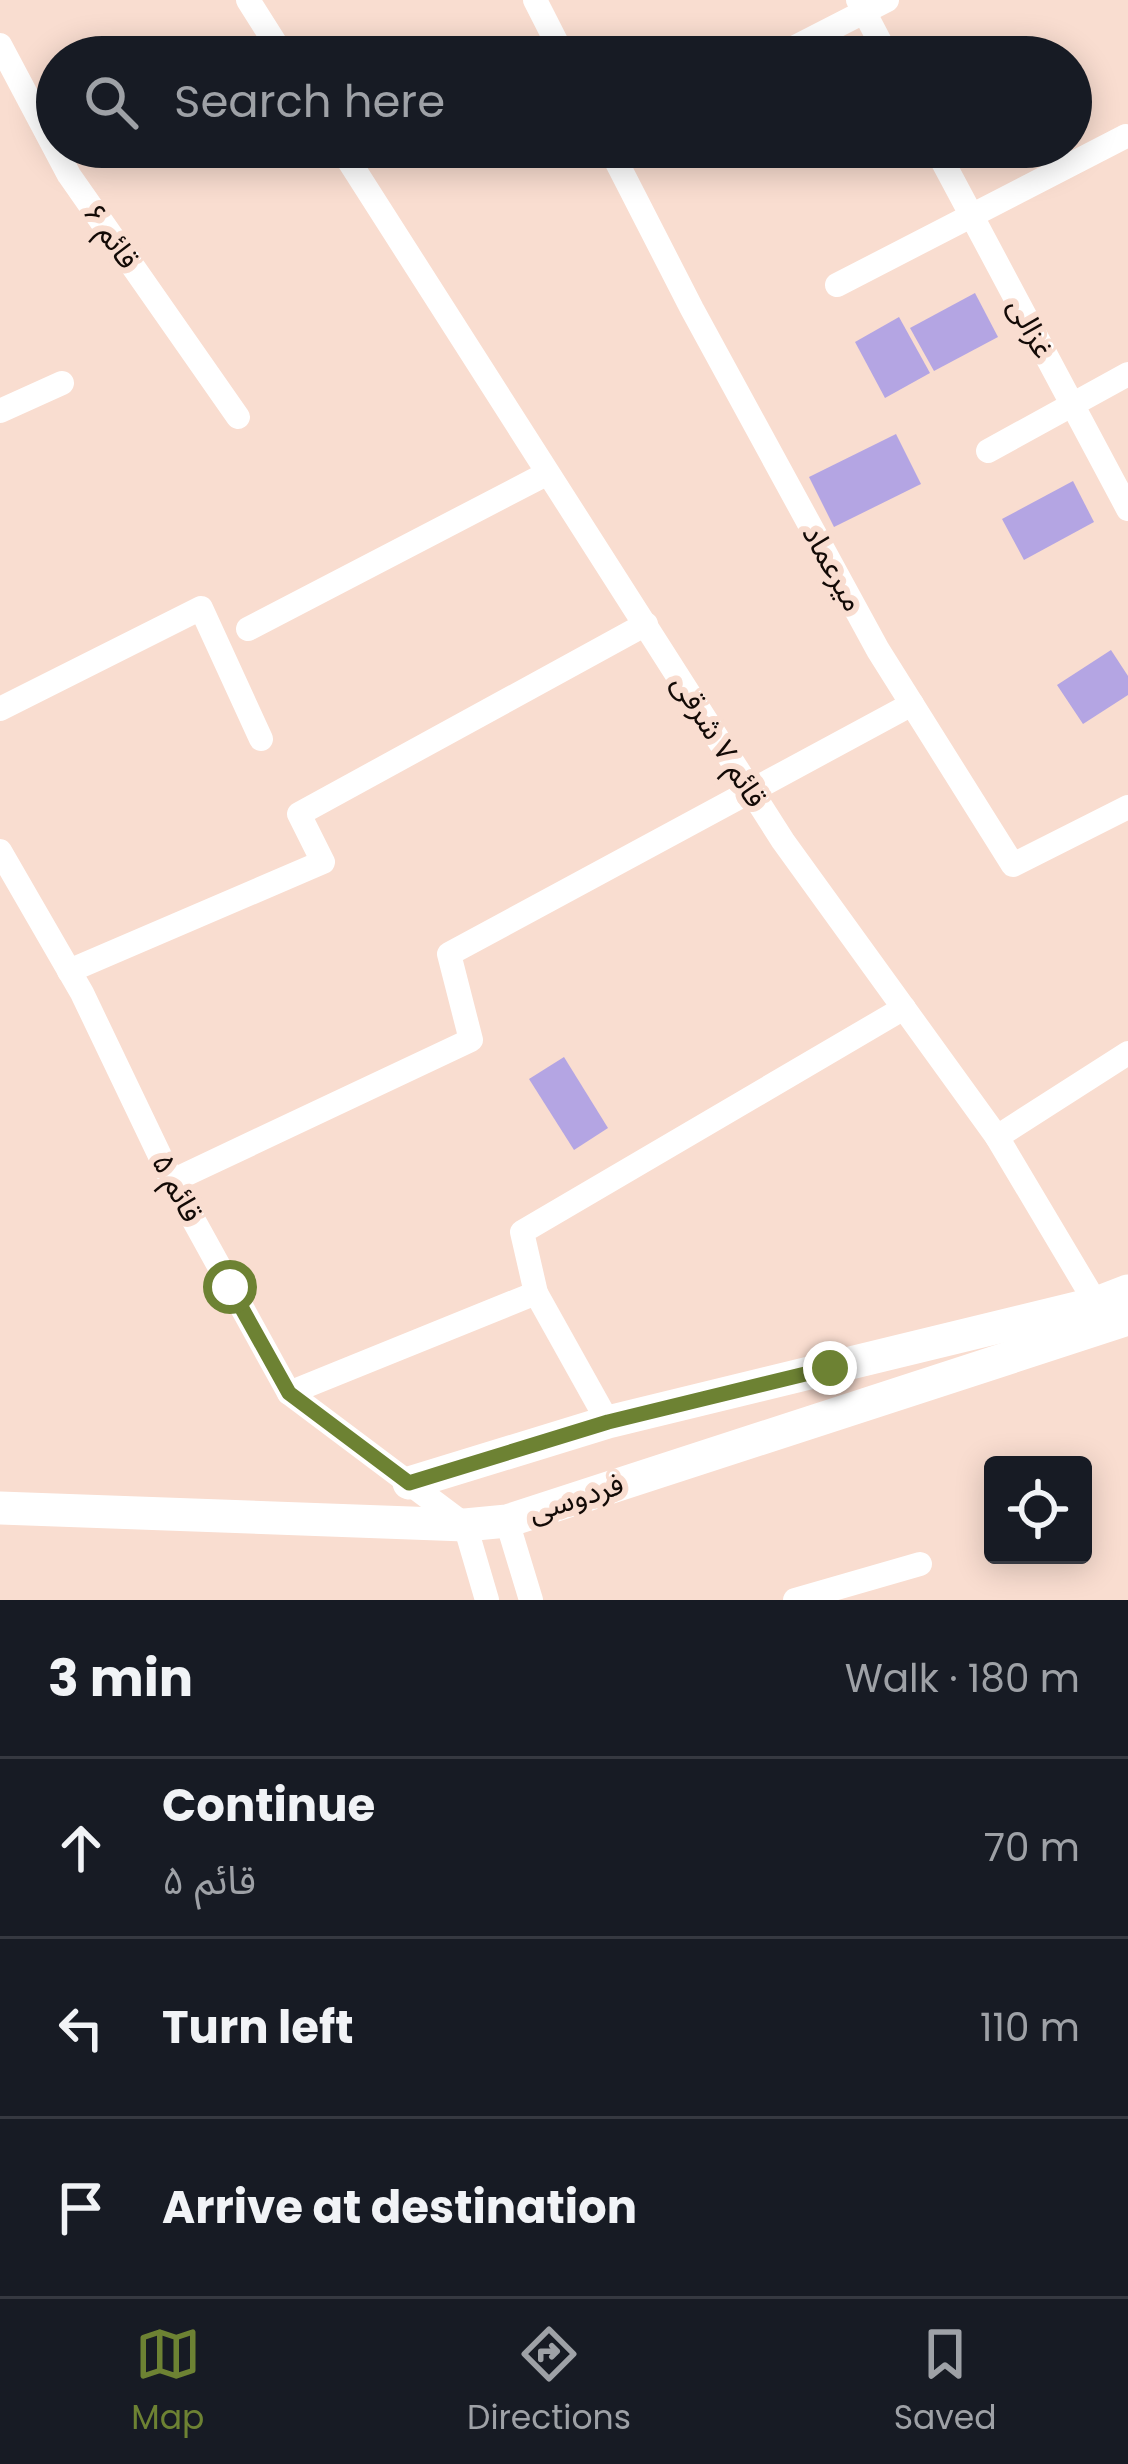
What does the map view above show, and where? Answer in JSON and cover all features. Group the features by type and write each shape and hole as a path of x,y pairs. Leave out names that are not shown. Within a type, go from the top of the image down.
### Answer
{"main road":[{"path":"409,1483 608,1422 1115,1310"},
{"name":"فردوسی","path":"0,1508 465,1525 507,1521 1115,1310"}],"street":[{"path":"248,0 271,36"},
{"path":"535,0 553,36"},
{"path":"813,36 870,4 881,36"},
{"name":"قائم ۶","path":"0,45 36,113"},
{"path":"1092,154 1126,136"},
{"name":"قائم ۶","path":"65,168 238,417"},
{"name":"قائم ۷ شرقی","path":"353,168 749,790 1115,1310"},
{"name":"میرعماد","path":"620,168 878,650 1013,865 1128,807"},
{"name":"غزالی","path":"946,168 1128,509"},
{"path":"837,285 1066,168"},
{"path":"988,451 1128,374"},
{"path":"0,411 62,383"},
{"path":"248,629 546,474"},
{"path":"0,709 201,608 261,740"},
{"path":"69,971 322,862 299,814 646,624"},
{"path":"172,1180 471,1040 449,954 912,704"},
{"name":"قائم ۵","path":"0,851 69,971 172,1180 289,1393 465,1525"},
{"path":"608,1422 536,1293 522,1232 904,1008"},
{"path":"997,1137 1128,1053"},
{"path":"289,1393 536,1293"},
{"path":"507,1521 531,1600"},
{"path":"465,1525 487,1600"},
{"path":"795,1600 920,1564"}],"building":[{"path":"975,293 998,337 934,371 910,328"},
{"path":"899,317 930,373 885,398 855,342"},
{"path":"896,434 921,484 834,527 809,477"},
{"path":"1073,481 1094,522 1024,560 1002,519"},
{"path":"1111,650 1128,676 1128,695 1083,724 1057,685"},
{"path":"564,1057 608,1128 574,1150 529,1079"}],"route":[{"path":"230,1287 289,1393 409,1483 608,1422 830,1368"}]}
